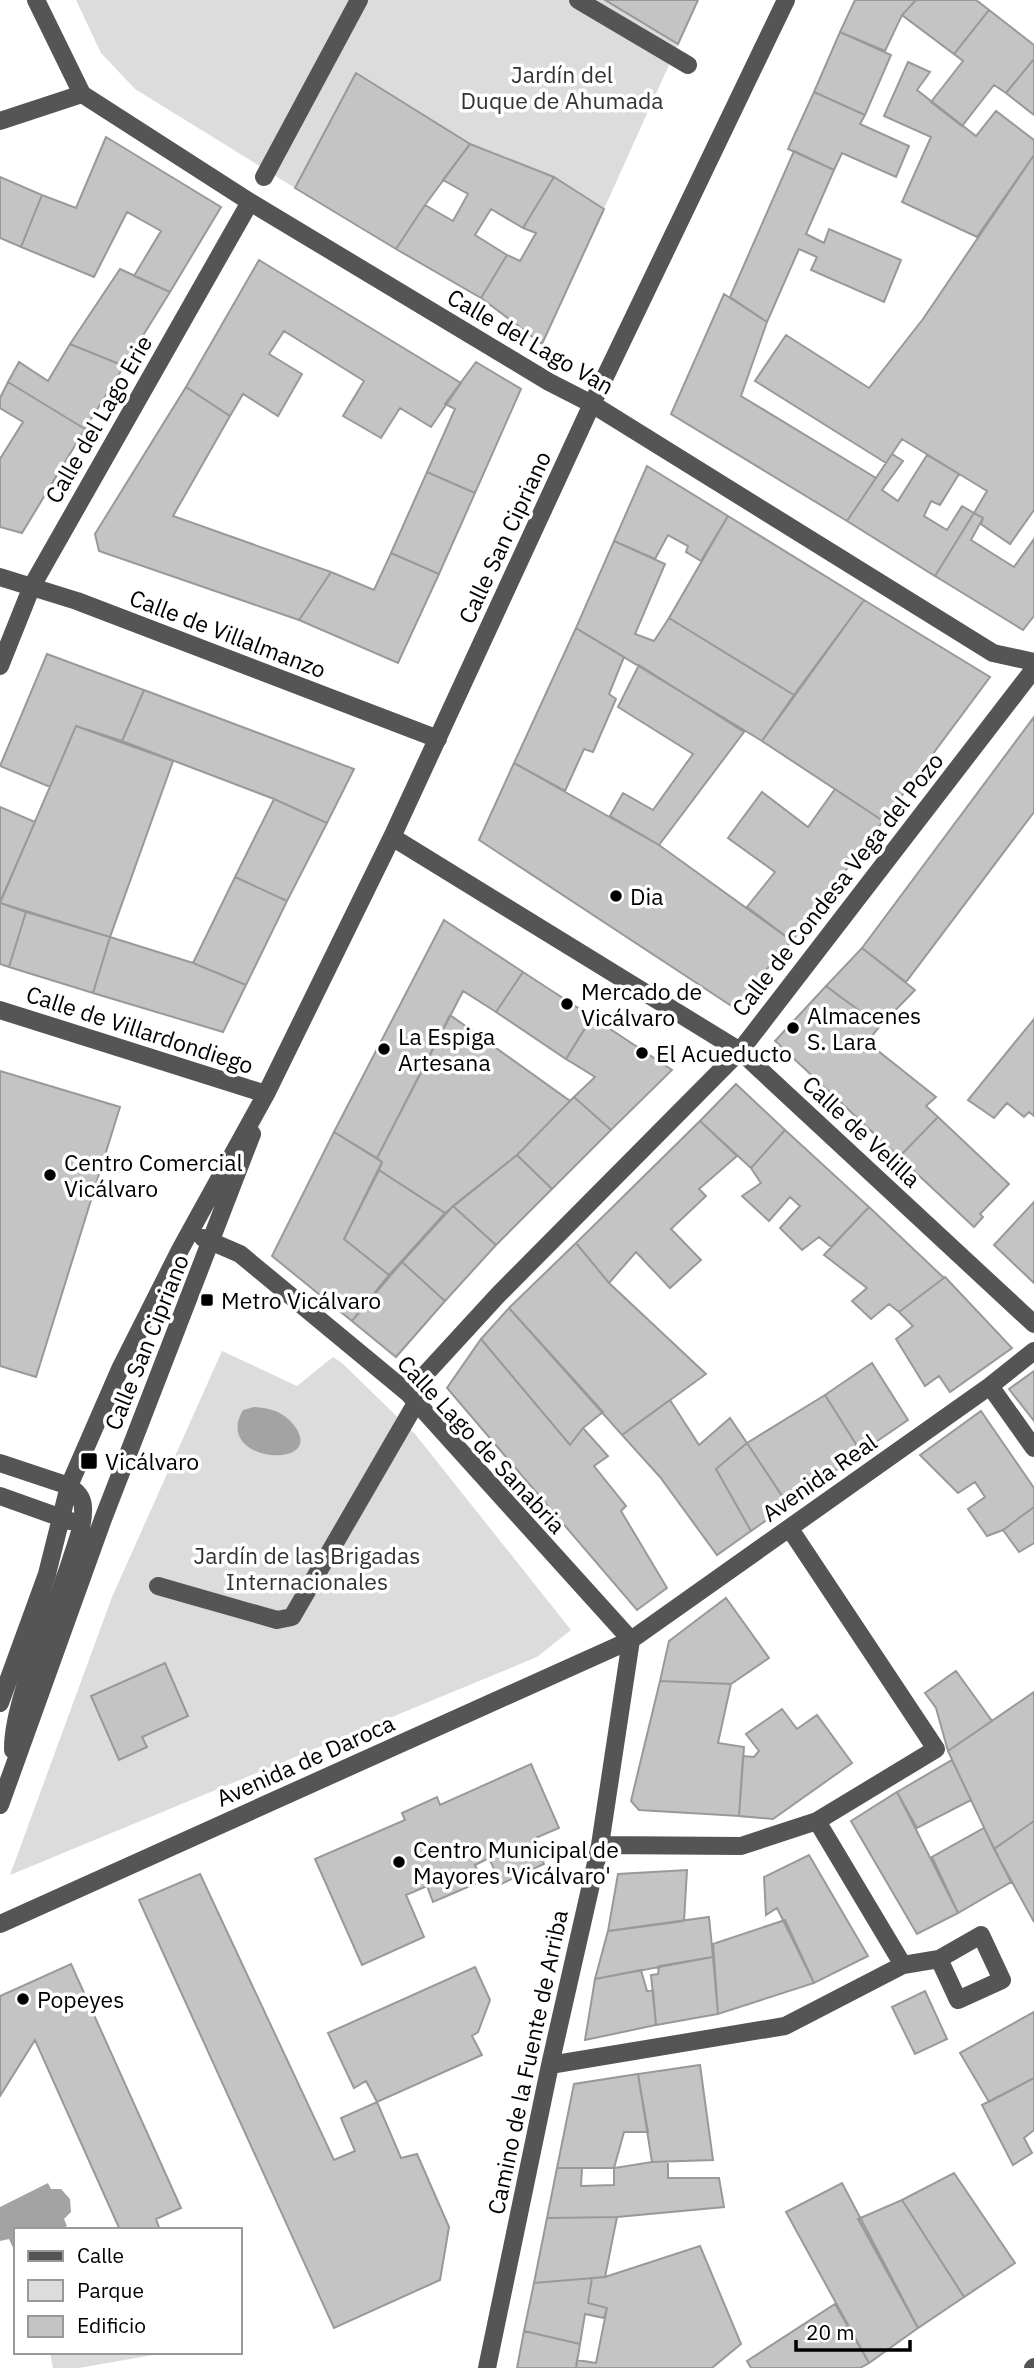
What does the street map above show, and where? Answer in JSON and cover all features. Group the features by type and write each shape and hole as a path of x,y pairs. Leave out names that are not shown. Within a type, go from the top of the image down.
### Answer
{"street":[{"path":"0,121 82,94 36,0"},
{"path":"264,177 359,0"},
{"path":"578,0 688,65"},
{"name":"Calle San Cipriano","path":"0,1703 47,1574 69,1486 120,1369 181,1248 266,1094 392,837 592,404 786,0"},
{"name":"Calle del Lago Van","path":"82,94 250,202 549,382 592,404 993,653 1034,662"},
{"name":"Calle del Lago Erie","path":"0,666 32,586 250,202"},
{"name":"Calle de Villalmanzo","path":"0,577 32,586 438,739"},
{"name":"Calle de Condesa Vega del Pozo","path":"158,1586 277,1620 292,1616 412,1398 498,1294 740,1051 1034,669"},
{"name":"Calle de Velilla","path":"392,837 740,1051 1034,1324"},
{"name":"Calle de Villardondiego","path":"0,1010 266,1094"},
{"name":"Calle San Cipriano","path":"0,1805 103,1519 213,1241 266,1094"},
{"path":"181,1248 202,1238 213,1241"},
{"name":"Calle Lago de Sanabria","path":"213,1241 240,1254 412,1398 631,1640"},
{"name":"Avenida Real","path":"631,1640 990,1386 1034,1351"},
{"path":"990,1386 1034,1448"},
{"path":"0,1463 69,1486 82,1500 81,1525 17,1717 13,1738 13,1769"},
{"path":"0,1496 81,1525 97,1524 103,1519"},
{"path":"600,1844 741,1846 817,1821 936,1749 790,1529"},
{"name":"Camino de la Fuente de Arriba","path":"487,2368 550,2065 600,1844 631,1640"},
{"name":"Avenida de Daroca","path":"0,1924 631,1640"},
{"path":"817,1821 903,1965"},
{"path":"550,2065 785,2026 903,1965 939,1959"}],"green space":[{"name":"Jardín del Duque de Ahumada","path":"76,0 605,0 678,45 604,209 554,177 470,144 356,74 295,188 135,89 101,53"},
{"name":"Jardín de las Brigadas Internacionales","path":"222,1351 297,1386 333,1357 342,1363 415,1434 571,1630 537,1657 10,1875 112,1597"},
{"path":"50,2354 159,2354 79,2368 53,2368"}],"shaded area":[{"path":"265,1408 285,1416 293,1424 300,1439 297,1449 285,1454 270,1455 255,1451 243,1442 238,1428 243,1410"},
{"path":"48,2183 51,2189 61,2189 70,2199 71,2212 64,2219 67,2226 63,2228 14,2228 14,2250 9,2239 0,2241 0,2207"}],"building":[{"path":"605,0 698,0 678,44"},
{"path":"855,0 916,0 902,15 885,51 840,32"},
{"path":"916,0 976,0 989,10 954,54 902,15"},
{"path":"989,10 1034,45 1034,59 1006,93 994,85 962,126 931,102 963,61 954,54"},
{"path":"840,32 891,55 865,115 814,92"},
{"path":"1034,59 1034,115 1006,93"},
{"path":"908,62 930,72 917,90 976,136 996,111 1034,140 1034,155 977,237 902,202 931,137 884,116"},
{"path":"356,73 470,144 396,249 295,188"},
{"path":"814,92 865,115 860,124 909,146 896,177 842,153 834,170 788,149"},
{"path":"106,137 221,207 170,292 134,276 161,231 127,212 94,277 21,247 42,195 76,208"},
{"path":"470,144 554,177 523,228 491,209 475,235 507,255 481,298 396,249 425,205 453,221 468,194 443,180"},
{"path":"794,151 834,170 806,234 824,243 829,229 901,260 884,302 811,270 817,257 799,249 767,322 730,297"},
{"path":"1034,155 1034,510 1010,544 981,524 983,518 974,513 987,491 902,439 886,463 755,381 786,335 869,388 923,319"},
{"path":"0,177 42,195 21,247 0,238"},
{"path":"554,177 604,209 542,344 481,298 507,255 520,261 536,233 523,228"},
{"path":"259,260 461,383 431,427 400,408 381,438 343,416 364,381 284,331 269,354 302,374 278,416 243,394 230,416 186,387"},
{"path":"120,269 170,292 124,366 70,344"},
{"path":"724,294 767,322 741,396 876,478 847,521 671,414"},
{"path":"70,344 124,366 85,429 8,382 19,362 48,381"},
{"path":"476,362 521,389 475,493 427,472 455,409 445,404"},
{"path":"8,382 85,429 22,533 0,527 0,459 23,422 0,408 0,398"},
{"path":"186,387 230,416 173,516 331,572 299,620 99,551 95,534"},
{"path":"892,454 903,461 882,490 898,501 927,455 959,474 940,505 931,501 924,516 947,530 962,506 974,513 935,576 847,521"},
{"path":"647,466 728,516 701,561 686,552 688,546 668,535 655,559 614,541"},
{"path":"427,472 475,493 439,574 391,553"},
{"path":"974,513 983,518 971,540 1014,567 1034,539 1034,616 1023,630 935,576"},
{"path":"728,516 864,600 794,695 669,618"},
{"path":"614,541 665,564 635,634 654,641 669,618 794,695 762,741 576,628"},
{"path":"391,553 439,574 398,663 299,620 331,572 374,590"},
{"path":"864,600 990,677 883,821 762,741"},
{"path":"576,628 624,657 609,694 616,699 593,752 584,749 565,791 514,763"},
{"path":"47,654 144,690 122,741 76,726 50,787 0,766"},
{"path":"639,665 744,732 659,845 610,816 623,793 653,810 693,754 618,707"},
{"path":"144,690 354,769 327,823 274,799 122,741"},
{"path":"1034,717 1034,812 906,982 862,948"},
{"path":"76,726 173,761 110,937 0,903"},
{"path":"514,763 659,845 792,941 733,1007 479,840"},
{"path":"835,789 883,821 792,941 747,907 775,872 728,838 762,792 808,827"},
{"path":"274,799 327,823 287,901 235,877"},
{"path":"0,807 35,822 0,902"},
{"path":"235,877 287,901 246,985 193,963"},
{"path":"0,903 26,912 9,967 0,964"},
{"path":"26,912 110,937 93,993 9,967"},
{"path":"444,920 523,972 496,1012 463,991 377,1158 334,1132"},
{"path":"110,937 193,963 246,985 223,1032 93,993"},
{"path":"862,948 915,990 880,1026 826,986"},
{"path":"523,972 592,1017 566,1059 496,1012"},
{"path":"826,986 880,1026 867,1042 936,1097 926,1106 938,1117 899,1157 775,1041"},
{"path":"450,1015 570,1101 517,1155 445,1213 379,1170 382,1162 377,1158"},
{"path":"592,1017 672,1070 611,1130 574,1097 595,1077 566,1059"},
{"path":"1034,1019 1034,1116 1029,1112 1024,1117 1007,1103 994,1118 968,1100"},
{"name":"Centro Comercial Vicálvaro","path":"0,1071 120,1107 36,1377 0,1366"},
{"path":"736,1084 785,1130 751,1168 700,1121"},
{"path":"574,1097 611,1130 552,1189 517,1155"},
{"path":"938,1117 1009,1184 980,1214 983,1217 974,1227 899,1157"},
{"path":"700,1121 737,1156 699,1189 706,1196 671,1229 701,1260 670,1288 636,1252 609,1283 576,1243"},
{"path":"785,1130 869,1207 831,1247 819,1237 802,1250 780,1228 800,1206 790,1197 769,1221 742,1196 761,1183 751,1168"},
{"path":"334,1132 382,1162 344,1239 389,1275 352,1321 272,1256"},
{"path":"517,1155 552,1189 496,1245 453,1206"},
{"path":"379,1170 445,1213 389,1275 344,1239"},
{"path":"1034,1202 1034,1283 994,1245"},
{"path":"453,1206 496,1245 445,1301 402,1262"},
{"path":"869,1207 944,1278 899,1312 889,1304 871,1319 852,1301 867,1288 824,1255"},
{"path":"576,1243 609,1283 706,1374 622,1435 509,1308"},
{"path":"402,1262 445,1301 396,1357 352,1321"},
{"path":"945,1277 1012,1348 950,1392 939,1376 925,1386 896,1339 913,1326 899,1312"},
{"path":"509,1308 603,1412 583,1428 570,1445 481,1339"},
{"path":"481,1339 570,1445 583,1428 608,1456 594,1466 626,1506 621,1511 667,1588 637,1610 447,1388"},
{"path":"872,1363 908,1420 861,1452 825,1395"},
{"path":"1034,1371 1034,1421 1009,1389"},
{"path":"825,1395 861,1452 788,1505 747,1443"},
{"path":"670,1400 699,1445 730,1418 747,1443 716,1469 751,1531 717,1555 660,1477 622,1435"},
{"path":"981,1411 1034,1488 1034,1507 1003,1530 987,1536 968,1509 985,1497 975,1482 958,1493 920,1455"},
{"path":"747,1443 788,1505 751,1531 716,1469"},
{"path":"1034,1507 1034,1543 1019,1552 1003,1530"},
{"path":"726,1598 769,1658 731,1684 660,1681 669,1641"},
{"path":"165,1663 188,1716 142,1737 147,1747 119,1760 91,1696"},
{"path":"956,1671 992,1721 948,1751 936,1708 925,1693"},
{"path":"660,1681 731,1684 718,1743 744,1747 739,1816 639,1810 631,1801"},
{"path":"1034,1692 1034,1821 994,1849 948,1751"},
{"path":"782,1709 797,1729 817,1715 852,1763 773,1819 739,1816 743,1756 754,1757 759,1751 746,1734"},
{"path":"952,1760 971,1800 917,1828 897,1792"},
{"name":"Centro Municipal de Mayores 'Vicálvaro'","path":"531,1764 559,1828 533,1839 544,1864 501,1884 489,1858 475,1865 482,1881 433,1902 427,1886 406,1895 424,1937 362,1965 315,1859 405,1820 402,1813 437,1797 440,1805"},
{"path":"897,1792 958,1913 917,1934 851,1821"},
{"path":"1034,1821 1034,1922 994,1849"},
{"path":"984,1828 1011,1882 958,1913 932,1857"},
{"path":"809,1855 868,1956 814,1983 777,1908 766,1915 764,1877"},
{"path":"687,1870 684,1921 608,1931 618,1874"},
{"path":"200,1874 334,2160 355,2151 341,2118 377,2102 401,2158 417,2154 449,2227 440,2280 334,2328 139,1900"},
{"path":"709,1917 713,1957 595,1979 608,1931"},
{"path":"785,1920 814,1983 718,2014 713,1944"},
{"path":"713,1957 718,2014 656,2025 651,1975 658,1974 659,1966"},
{"path":"71,1964 181,2208 156,2219 159,2228 119,2228 35,2040 0,2096 0,1996"},
{"path":"475,1967 490,2000 478,2032 472,2036 482,2055 377,2102 366,2081 354,2088 328,2033"},
{"path":"641,1970 647,1991 653,1990 656,2025 585,2040 595,1979"},
{"path":"925,1991 947,2039 915,2054 892,2007"},
{"path":"1034,2012 1034,2078 989,2102 960,2053"},
{"path":"700,2065 713,2160 652,2162 638,2074"},
{"path":"638,2074 648,2132 624,2132 614,2168 557,2168 574,2084"},
{"path":"1034,2078 1034,2130 1024,2138 1032,2153 1013,2165 982,2105"},
{"path":"668,2162 668,2178 719,2178 724,2207 617,2217 547,2218 557,2168 582,2168 581,2186 614,2185 614,2168"},
{"path":"954,2173 1015,2263 964,2297 902,2200"},
{"path":"842,2183 918,2328 869,2363 786,2212"},
{"path":"902,2200 964,2297 918,2328 858,2219"},
{"path":"617,2217 605,2277 534,2283 547,2218"},
{"path":"700,2246 741,2344 712,2368 576,2368 577,2360 596,2363 607,2308 588,2303 592,2278 605,2277"},
{"path":"592,2278 588,2303 607,2308 604,2318 585,2314 580,2344 524,2331 534,2283"},
{"path":"835,2304 869,2363 860,2368 751,2368 747,2361"},
{"path":"524,2331 580,2344 576,2368 517,2368"}],"place":[{"name":"Dia","path":"616,896"},
{"name":"Mercado de Vicálvaro","path":"567,1004"},
{"name":"Almacenes S. Lara","path":"793,1028"},
{"name":"La Espiga Artesana","path":"384,1049"},
{"name":"El Acueducto","path":"642,1053"},
{"name":"Centro Comercial Vicálvaro","path":"50,1175"},
{"name":"Metro Vicálvaro","path":"207,1300"},
{"name":"Vicálvaro","path":"89,1461"},
{"name":"Centro Municipal de Mayores 'Vicálvaro'","path":"399,1862"},
{"name":"Popeyes","path":"23,1999"}]}
